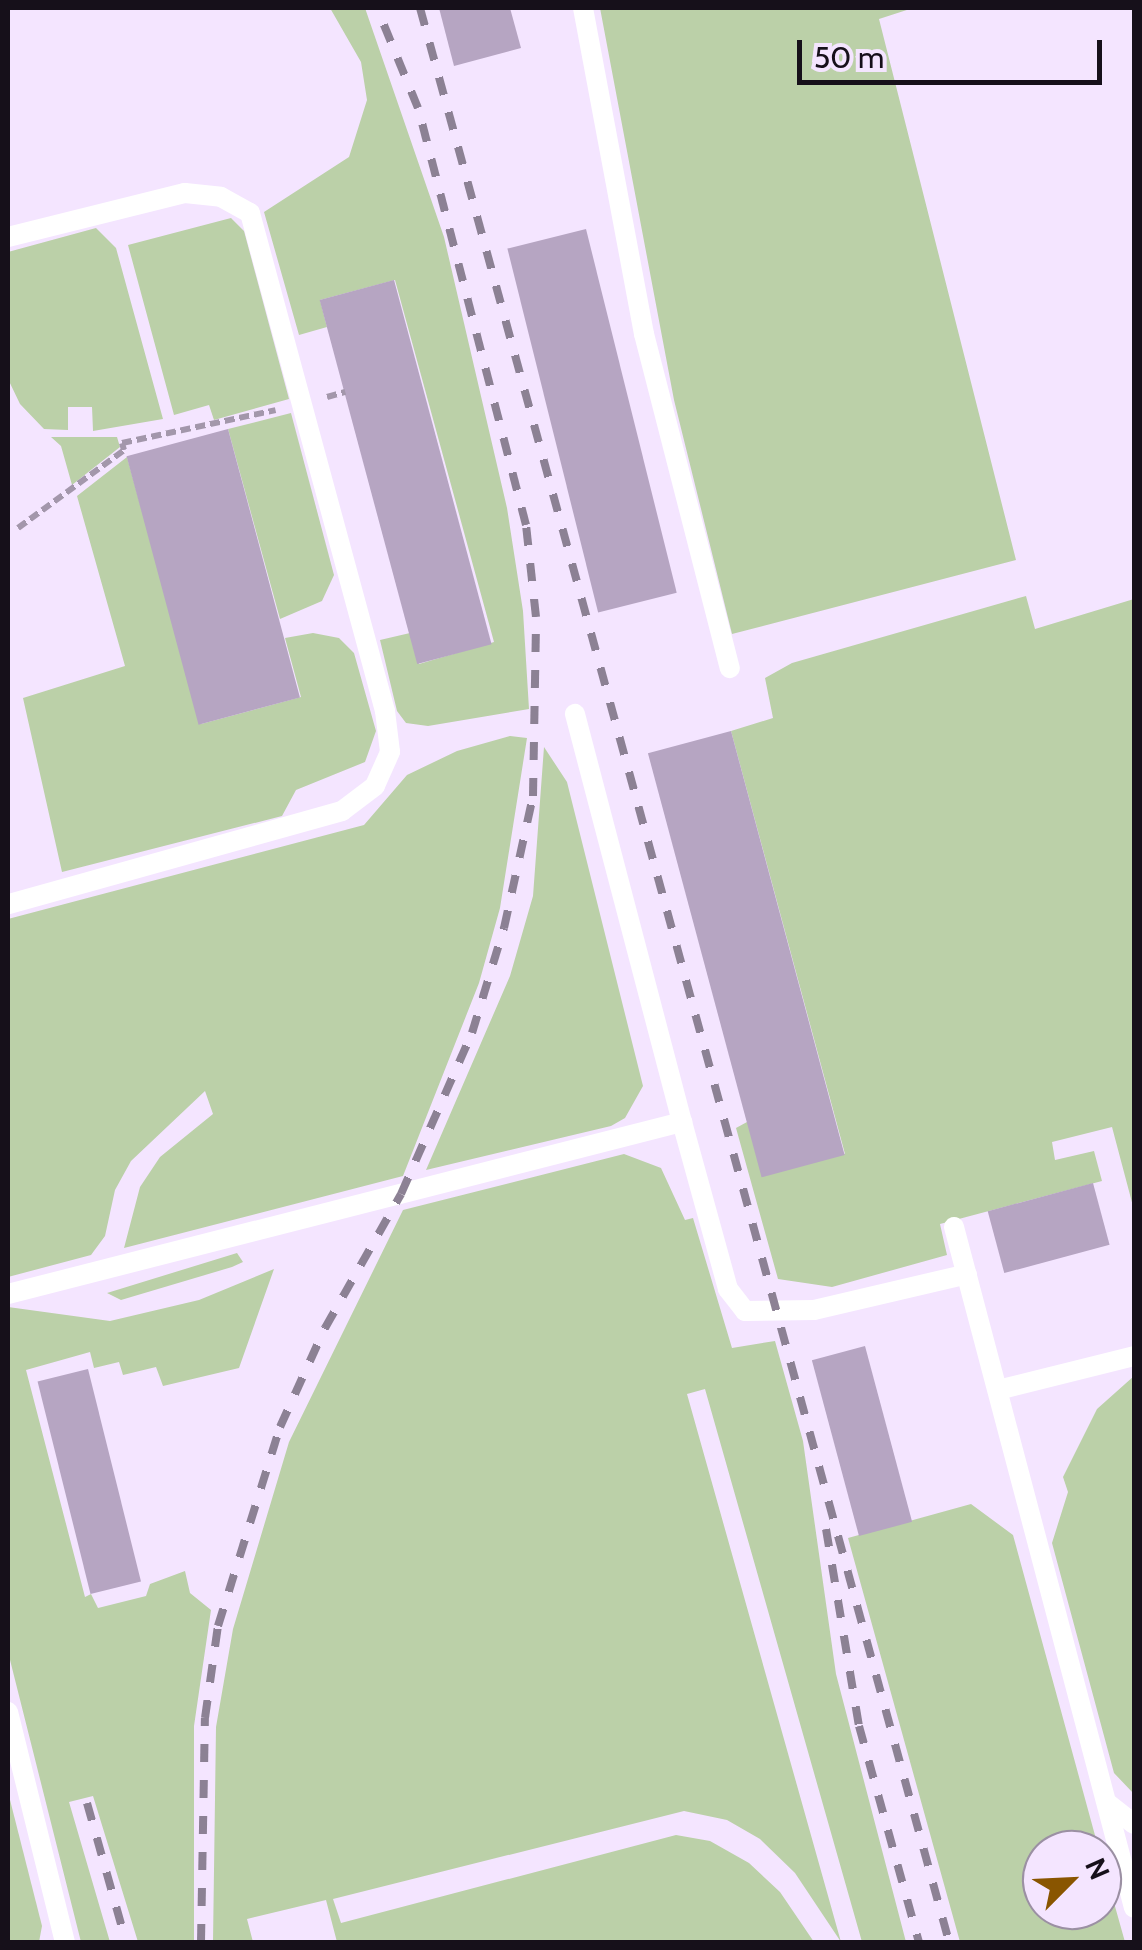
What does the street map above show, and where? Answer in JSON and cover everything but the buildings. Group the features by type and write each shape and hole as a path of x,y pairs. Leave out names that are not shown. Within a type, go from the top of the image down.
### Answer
{"lane":[{"path":"583,8 644,334 730,668"},
{"path":"8,236 167,196 202,193 236,203 257,226 388,726 390,752 375,786 342,811 8,904"},
{"path":"576,714 728,1289 744,1311 814,1310 967,1274"},
{"path":"8,1294 682,1122"},
{"path":"954,1227 1134,1908"},
{"path":"998,1390 1134,1356"},
{"path":"8,1712 65,1942"},
{"path":"1107,1804 1134,1824"}],"path":[{"path":"18,528 124,450 122,443 345,392"}],"green space":[{"path":"330,8 365,8 444,237 507,508 523,611 529,709 428,726 406,723 397,711 380,640 410,633 419,664 494,642 395,280 320,300 327,327 299,335 264,212 349,157 367,100 361,62"},
{"path":"600,8 913,8 879,19 1016,560 732,634 674,400"},
{"path":"231,218 244,231 289,399 214,420 209,405 174,415 128,245"},
{"path":"96,228 116,248 163,419 93,431 92,407 68,407 68,430 44,429 20,404 8,379 8,252"},
{"path":"291,413 334,575 322,601 280,619 228,429"},
{"path":"51,437 117,437 120,447 72,485 61,446"},
{"path":"127,457 201,724 301,697 285,638 313,633 339,638 354,653 376,731 365,762 296,790 282,816 62,872 23,698 125,666 77,496"},
{"path":"1026,596 1035,629 1134,599 1134,1210 1112,1127 1052,1142 1055,1160 1094,1151 1102,1181 940,1224 947,1255 832,1287 778,1279 736,1128 747,1122 845,1154 731,731 773,718 765,678 792,663"},
{"path":"510,736 527,738 500,908 479,983 403,1176 124,1248 140,1187 160,1157 213,1114 205,1091 131,1161 115,1190 105,1236 91,1255 8,1277 8,919 364,825 407,775 457,751"},
{"path":"544,747 567,782 643,1086 625,1118 611,1126 426,1170 510,976 533,896"},
{"path":"624,1154 661,1168 685,1220 693,1218 732,1348 775,1341 803,1441 836,1674 906,1942 862,1942 705,1389 687,1394 841,1942 795,1873 760,1839 727,1820 684,1811 333,1899 341,1923 676,1835 710,1841 749,1863 780,1892 814,1942 337,1942 326,1900 247,1919 253,1942 213,1942 216,1727 233,1629 289,1442 403,1210"},
{"path":"237,1253 243,1262 232,1267 121,1300 107,1293"},
{"path":"274,1269 239,1368 163,1386 156,1367 123,1375 119,1362 94,1368 90,1352 26,1370 85,1597 91,1594 98,1608 146,1596 150,1584 185,1571 190,1593 211,1610 194,1726 194,1942 138,1942 93,1796 69,1802 110,1942 81,1942 8,1652 8,1307 110,1321 199,1300"},
{"path":"1134,1376 1134,1794 1114,1773 1052,1543 1068,1492 1063,1477 1097,1409"},
{"path":"971,1504 1013,1535 1094,1830 1022,1830 1022,1930 1122,1930 1125,1942 960,1942 848,1538"},
{"path":"8,1792 42,1926 39,1942 8,1942"}],"railway":[{"path":"201,1942 205,1718 218,1626 280,1427 325,1328 401,1194 472,1033 504,928 533,796 536,617 526,525 418,108 377,8"},
{"path":"420,8 949,1942"},
{"path":"826,1529 859,1726 919,1942"},
{"path":"87,1803 126,1942"}]}
